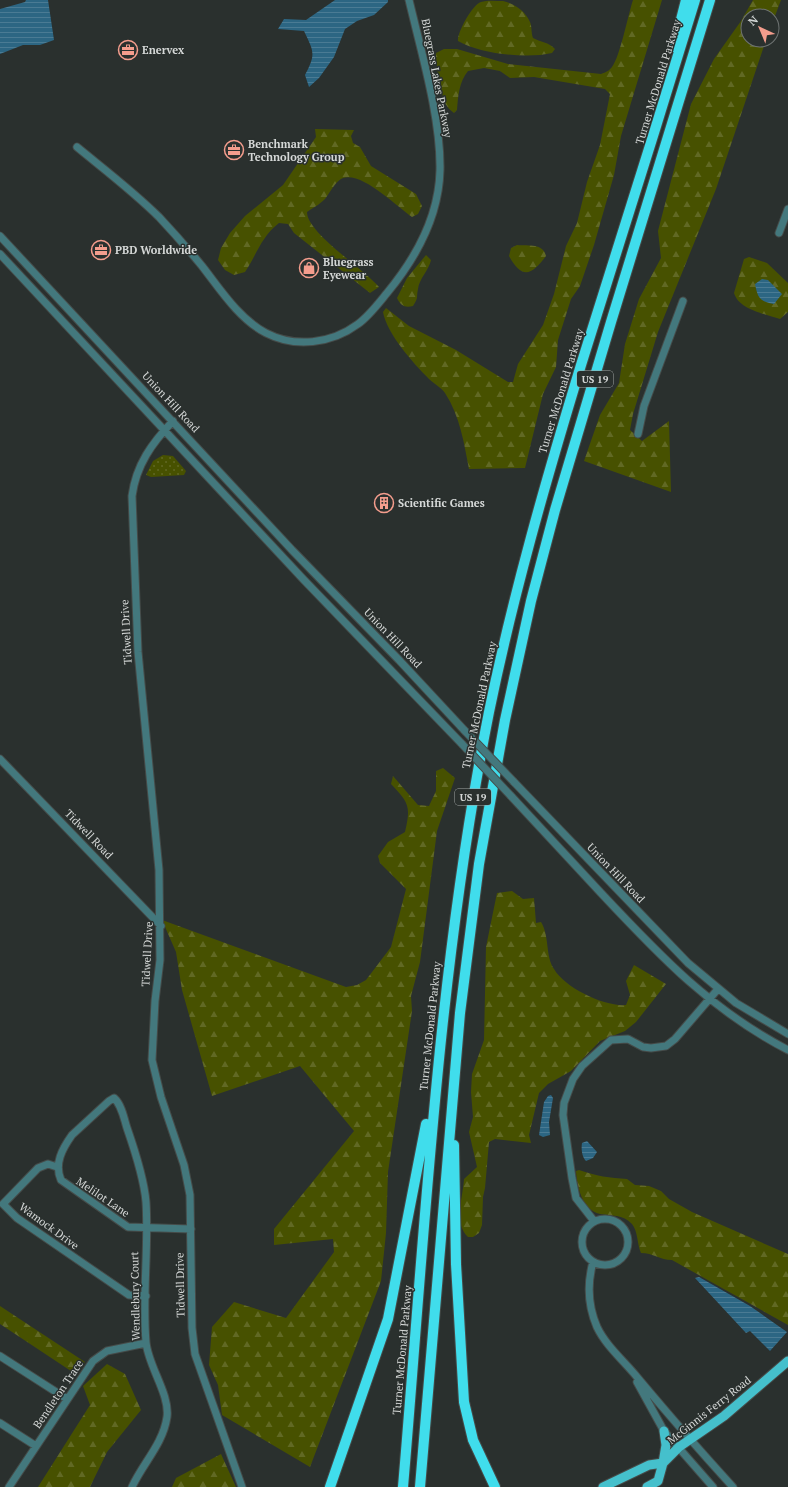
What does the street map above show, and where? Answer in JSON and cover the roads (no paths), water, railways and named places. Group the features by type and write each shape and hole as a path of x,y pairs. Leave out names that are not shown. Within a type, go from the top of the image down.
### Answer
{"highway":[{"path":"643,171 686,0"},
{"name":"Turner McDonald Parkway","path":"403,1487 436,1075 462,860 488,718 528,546 551,463 695,0"},
{"name":"US 19","path":"420,1487 453,1087 468,946 479,864 505,720 525,630 566,471 710,0"},
{"path":"697,42 715,0"},
{"path":"330,1487 388,1319 436,1075"},
{"path":"453,1087 456,1264 464,1402 473,1440 494,1487"}],"main road":[{"name":"McGinnis Ferry Road","path":"647,1487 658,1481 663,1463 679,1447 688,1439 724,1416 788,1361"},
{"path":"602,1487 649,1465 663,1463 666,1445 664,1432"}],"street":[{"name":"Bluegrass Lakes Parkway","path":"77,147 158,217 240,312 257,328 281,339 306,342 324,340 343,333 367,316 408,265 420,246 429,224 439,188 440,168 438,131 409,0"},
{"path":"779,233 788,209"},
{"name":"Union Hill Road","path":"0,236 292,550 399,660 652,927 688,963 718,989 736,1003 788,1034"},
{"path":"0,254 318,596 462,744 637,932 684,979 709,999 765,1038 788,1050"},
{"path":"638,434 644,406 683,301"},
{"name":"Tidwell Drive","path":"173,421 151,446 139,468 134,481 132,504 138,652 159,870 160,960 155,1001 152,1060 161,1097 184,1165 190,1195 192,1328 195,1354 242,1487"},
{"name":"Tidwell Road","path":"0,759 160,926"},
{"path":"594,1221 576,1198 572,1178 563,1115 564,1102 573,1079 582,1066 611,1040 628,1039 643,1047 651,1048 666,1046 675,1039 718,989"},
{"name":"Wendlebury Court","path":"57,1167 63,1148 72,1135 114,1098 120,1106 140,1171 146,1201 146,1343 165,1403 167,1416 162,1438 143,1465 132,1487"},
{"name":"Wamock Drive","path":"57,1167 48,1164 38,1168 3,1204 17,1218 129,1294 146,1296"},
{"name":"Melilot Lane","path":"57,1167 61,1180 65,1184 128,1227 146,1229 191,1229"},
{"path":"610,1219 618,1222 627,1234 627,1250 616,1262 609,1265 593,1262 584,1252 582,1245 584,1231 594,1221 610,1219"},
{"path":"593,1262 589,1289 593,1314 598,1328 610,1346 688,1439 733,1487"},
{"name":"Bendleton Trace","path":"9,1487 88,1367 100,1356 114,1349 146,1343"},
{"path":"0,1356 67,1400"},
{"path":"630,1369 664,1432 679,1447 713,1487"},
{"path":"0,1423 36,1446"}],"water":[{"path":"26,0 48,0 54,40 40,45 23,45 0,54 0,9 25,2"},
{"path":"335,0 388,0 388,2 374,15 357,21 345,29 334,57 319,78 309,87 305,75 311,62 312,49 304,31 278,29 284,19 306,20"},
{"path":"762,279 768,280 782,294 774,304 765,302 758,296 755,284"},
{"path":"551,1095 553,1098 549,1122 550,1135 543,1137 539,1135 544,1102 548,1096"},
{"path":"587,1141 597,1152 593,1158 586,1161 583,1155 582,1143"},
{"path":"699,1277 750,1306 787,1332 770,1351 750,1331 746,1333 695,1278"}],"place":[{"name":"Enervex","path":"128,50"},
{"name":"Benchmark Technology Group","path":"234,150"},
{"name":"PBD Worldwide","path":"101,250"},
{"name":"Bluegrass Eyewear","path":"309,268"},
{"name":"Scientific Games","path":"384,503"}]}
